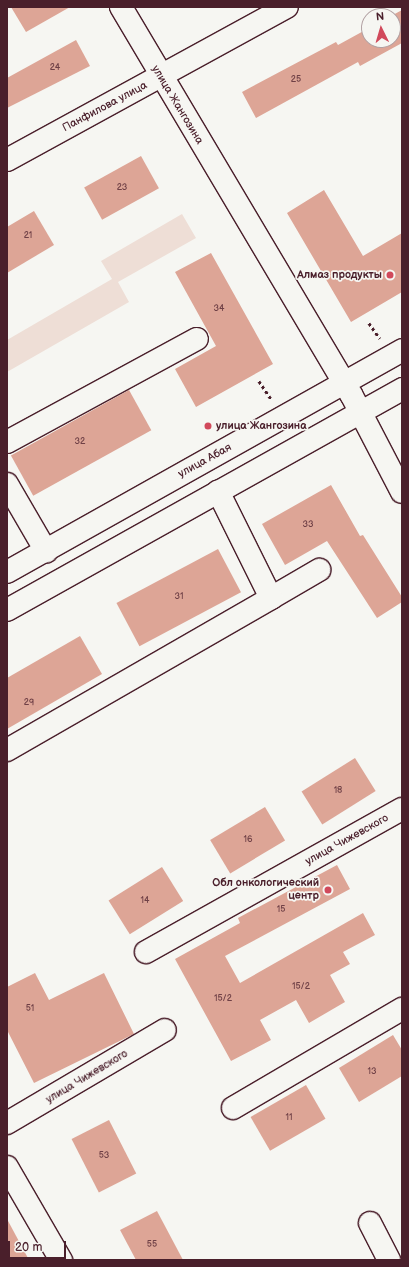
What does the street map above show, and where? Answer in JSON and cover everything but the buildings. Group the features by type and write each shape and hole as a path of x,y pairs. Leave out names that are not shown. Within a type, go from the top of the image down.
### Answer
{"street":[{"name":"улица Жангозина","path":"121,7 160,77 344,382 402,492"},
{"name":"Панфилова улица","path":"7,160 287,7"},
{"path":"7,442 197,339"},
{"name":"улица Абая","path":"7,572 402,350"},
{"path":"7,610 402,389"},
{"path":"7,484 46,551"},
{"path":"218,491 271,598"},
{"path":"7,750 319,570"},
{"name":"улица Чижевского","path":"146,952 402,809"},
{"path":"233,1108 402,1009"},
{"name":"улица Чижевского","path":"7,1123 165,1030"},
{"path":"7,1167 61,1260"},
{"path":"370,1223 388,1260"}],"shaded area":[{"path":"182,214 196,238 118,282 129,302 7,372 7,340 112,279 101,261"}],"place":[{"name":"Алмаз продукты","path":"390,275"},
{"name":"улица Жангозина","path":"208,426"},
{"name":"Обл онкологический центр","path":"328,890"}]}
